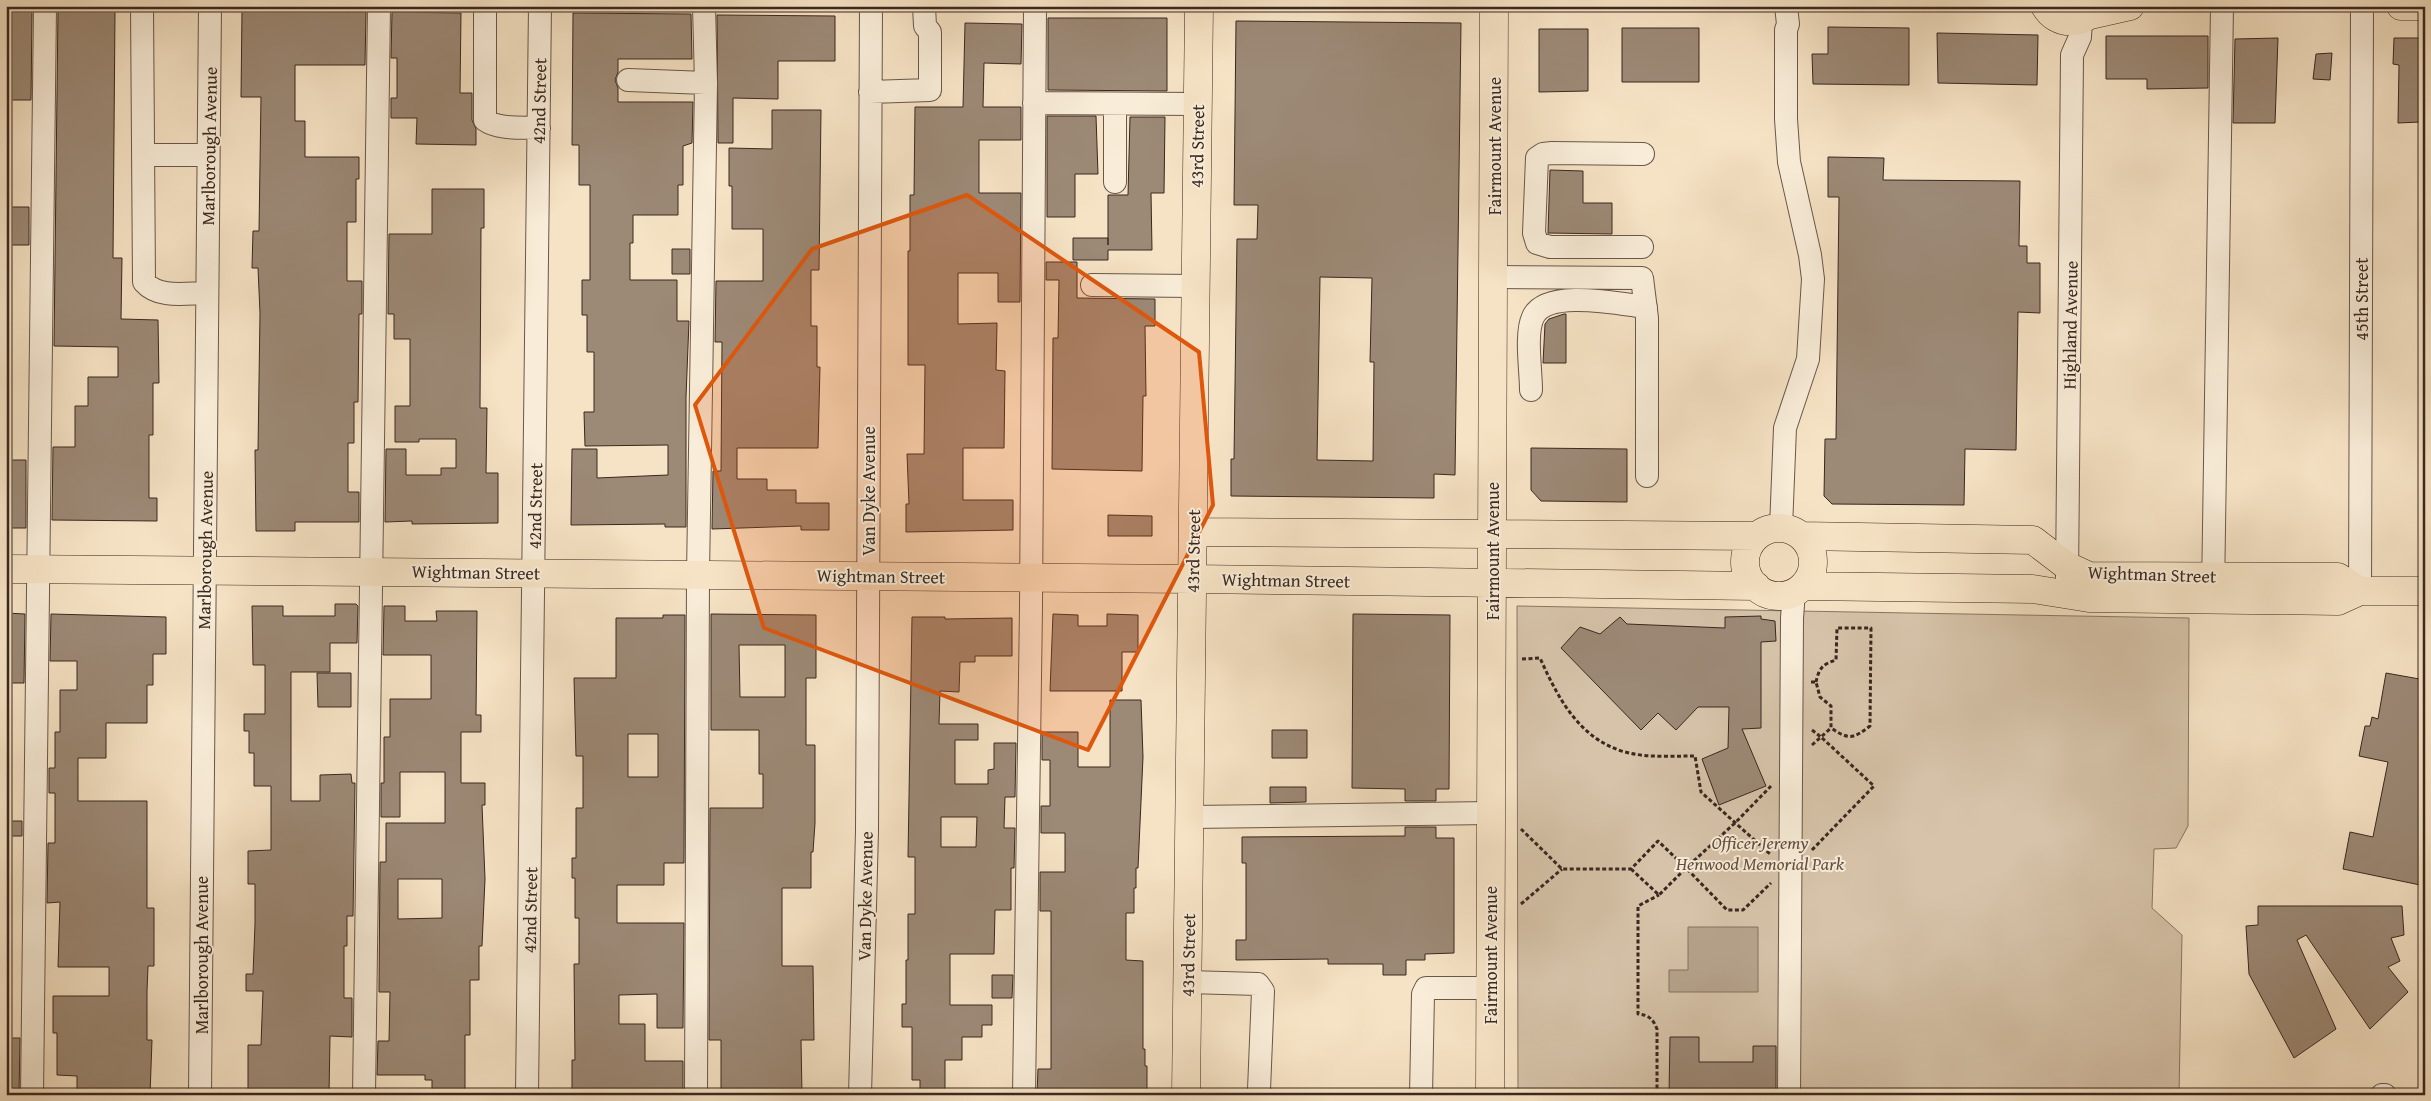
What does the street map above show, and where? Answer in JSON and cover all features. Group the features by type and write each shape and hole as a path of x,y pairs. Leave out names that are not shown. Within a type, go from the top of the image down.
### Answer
{"main road":[{"name":"43rd Street","path":"1186,1095 1198,6"},
{"name":"Fairmount Avenue","path":"1490,1095 1494,6"},
{"path":"2065,12 2130,6"},
{"path":"2401,6 2425,6"},
{"name":"Wightman Street","path":"1193,532 1780,533 2033,540 2067,566 2089,576 2214,589"},
{"path":"1756,586 1749,578 1746,567 1746,556 1750,545 1780,533 1809,544 1813,555 1810,577 1799,589"},
{"name":"Wightman Street","path":"6,569 698,574 1756,586 1774,595 1799,589 2033,589 2089,598 2214,589 2338,577 2360,591"},
{"path":"2360,591 2425,591"}],"street":[{"path":"32,1095 45,6"},
{"path":"142,6 144,282 151,290 162,293 207,293"},
{"name":"Marlborough Avenue","path":"200,1095 210,6"},
{"path":"364,1095 373,571 379,6"},
{"path":"485,6 485,120 490,124 500,126 539,128"},
{"name":"42nd Street","path":"527,1095 540,6"},
{"path":"696,1095 698,574 706,83 704,6"},
{"name":"Van Dyke Avenue","path":"860,1095 867,831 871,6"},
{"path":"870,92 930,90 930,32 925,26 924,6"},
{"path":"1024,1095 1031,578 1035,6"},
{"path":"1780,533 1785,428 1808,359 1813,279 1810,255 1789,162 1786,119 1786,30 1788,24 1786,6"},
{"path":"2214,589 2222,6"},
{"name":"45th Street","path":"2360,591 2362,6"},
{"name":"Highland Avenue","path":"2065,12 2062,36 2072,55 2067,595"},
{"path":"628,80 706,83"},
{"path":"1034,103 1198,104"},
{"path":"1115,104 1115,182"},
{"path":"143,154 208,154"},
{"path":"1642,247 1550,247 1538,243 1534,233 1538,158 1543,154 1644,154"},
{"path":"1494,277 1642,278 1646,307 1647,476"},
{"path":"1092,285 1196,286"},
{"path":"1531,390 1530,335 1533,317 1542,306 1555,300 1571,300 1646,307"},
{"path":"1788,1095 1788,870 1792,678 1799,589"},
{"path":"1190,817 1491,813"},
{"path":"1188,982 1258,984 1263,991 1259,1090 1262,1095"},
{"path":"1421,1095 1423,994 1426,988 1490,988"}],"path":[{"path":"1837,628 1871,628 1870,726 1856,736 1844,736 1831,728 1830,706 1820,697 1816,682 1819,671 1824,664 1836,660 1837,628"},
{"path":"1522,659 1540,658 1553,688 1575,721 1605,743 1626,752 1655,756 1695,756 1701,792 1788,870"},
{"path":"1792,678 1816,682"},
{"path":"1631,869 1658,841 1727,910 1743,910 1788,870 1874,786 1821,737 1831,728"},
{"path":"1657,1095 1657,1029 1654,1021 1647,1015 1638,1014 1638,906 1659,895 1736,822"},
{"path":"1521,829 1562,869"},
{"path":"1521,904 1562,869 1631,869 1659,895"}],"highlighted area":[{"path":"967,195 1199,352 1213,505 1088,750 764,628 695,405 812,249"}],"green space":[{"name":"Officer Jeremy Henwood Memorial Park","path":"1517,606 2189,618 2188,826 2176,848 2154,849 2152,908 2182,935 2179,1095 1518,1095"}],"shaded area":[{"path":"1688,927 1758,927 1758,992 1669,992 1669,970 1688,970"}],"building":[{"path":"58,10 115,10 113,258 122,258 121,319 158,320 159,383 153,383 153,435 149,435 149,498 157,498 157,521 52,520 53,447 75,447 75,406 88,406 88,377 118,377 118,347 54,346"},
{"path":"6,11 32,11 31,100 6,100"},
{"path":"242,11 366,12 365,65 295,65 295,121 305,121 305,157 359,157 359,179 356,179 356,222 347,222 347,281 362,281 362,314 359,314 358,402 354,402 354,443 348,443 348,492 359,492 359,522 295,522 295,531 256,531 255,450 258,450 260,313 258,268 252,268 253,231 259,231 261,97 241,97"},
{"path":"392,12 461,13 460,93 472,93 472,120 476,129 476,145 416,144 417,118 391,118 391,98 397,98 397,58 391,58"},
{"path":"573,13 691,14 692,59 618,59 618,72 615,80 618,88 618,102 693,102 692,143 683,146 683,185 678,185 678,215 633,215 633,243 630,243 630,280 677,280 677,321 689,321 686,397 686,527 665,527 665,524 571,525 572,449 597,449 597,478 668,475 668,445 585,446 584,412 594,412 594,352 587,352 587,315 582,315 582,280 590,280 590,185 579,185 579,145 572,145"},
{"path":"717,15 835,16 835,61 778,61 778,99 733,98 733,143 718,143"},
{"path":"1048,18 1167,18 1167,91 1048,90"},
{"path":"1236,21 1461,23 1455,475 1434,474 1434,498 1231,496 1231,459 1234,459 1237,239 1257,239 1258,205 1234,205","holes":["1320,277 1372,278 1370,362 1374,362 1373,461 1317,460"]},
{"path":"965,23 1022,24 1021,64 984,63 983,107 1021,107 1021,140 979,140 979,193 1021,193 1020,302 998,302 998,273 958,273 958,324 997,323 996,370 1005,371 1004,448 963,448 963,500 1013,500 1013,530 906,532 906,504 909,504 907,454 924,454 925,365 908,365 908,251 910,251 910,195 914,195 915,107 963,107"},
{"path":"1828,27 1909,28 1909,85 1813,84 1812,54 1828,54"},
{"path":"1622,28 1699,28 1699,82 1622,82"},
{"path":"1539,29 1588,29 1588,91 1539,92"},
{"path":"1937,33 2038,35 2037,85 1938,83"},
{"path":"2106,36 2208,36 2208,88 2147,89 2147,79 2106,79"},
{"path":"2278,38 2275,123 2233,123 2235,39"},
{"path":"2394,38 2425,38 2420,122 2398,123 2399,65 2393,64"},
{"path":"2332,53 2330,80 2313,79 2316,54"},
{"path":"772,110 821,110 819,270 811,270 811,326 817,326 817,367 820,367 818,448 737,448 737,479 767,479 767,490 796,490 796,503 829,503 829,530 801,530 801,526 712,529 713,471 721,471 722,342 715,342 716,281 763,281 763,229 732,229 732,186 729,186 729,148 772,149"},
{"path":"1047,116 1096,116 1098,174 1075,174 1075,217 1047,217"},
{"path":"1130,117 1165,117 1164,193 1151,193 1152,250 1108,250 1108,260 1073,260 1073,238 1108,238 1108,195 1128,195"},
{"path":"1828,157 1884,158 1883,180 2020,181 2019,246 2027,246 2027,263 2040,263 2040,313 2018,312 2016,450 1965,449 1964,505 1832,504 1824,496 1825,439 1836,439 1839,197 1828,197"},
{"path":"1550,170 1583,171 1583,203 1612,203 1612,234 1548,233"},
{"path":"432,189 484,189 484,228 481,228 480,408 487,408 486,473 498,473 498,523 412,524 412,521 385,522 386,449 406,449 406,475 441,475 441,468 456,468 456,439 419,439 419,442 395,442 395,406 410,406 410,339 394,339 394,314 388,314 389,234 432,234"},
{"path":"6,207 29,207 29,245 6,245"},
{"path":"672,249 690,249 690,274 672,274"},
{"path":"1046,262 1077,262 1077,298 1155,299 1155,326 1145,326 1146,396 1143,396 1142,471 1052,469 1053,338 1058,338 1059,280 1046,280"},
{"path":"1566,314 1566,363 1543,363 1545,324 1549,319"},
{"path":"1531,448 1627,449 1627,502 1541,501 1531,490"},
{"path":"6,460 26,460 26,528 10,528 10,487 6,487"},
{"path":"1108,515 1152,516 1152,536 1108,536"},
{"path":"335,604 356,604 358,606 357,643 330,643 330,672 291,672 291,801 320,801 320,775 351,774 352,783 355,783 353,916 347,916 347,946 344,946 344,998 352,998 352,1037 330,1036 329,1095 248,1095 248,1045 261,1045 263,991 246,991 246,974 253,974 255,924 255,884 248,884 248,851 271,850 271,786 254,786 254,753 249,753 249,731 244,731 244,714 265,714 265,665 253,665 252,606 283,606 283,616 335,616"},
{"path":"384,606 405,606 405,621 437,621 436,611 477,611 476,715 481,715 481,732 461,732 461,783 485,783 485,805 482,805 485,879 482,946 479,946 479,980 470,980 470,1035 465,1035 465,1095 432,1095 432,1080 425,1080 425,1075 377,1075 378,1041 389,1041 390,992 379,992 380,862 386,862 386,823 445,823 445,772 400,772 400,817 381,817 381,783 384,783 384,737 390,737 390,699 431,699 431,655 383,655","holes":["398,879 442,879 442,918 398,919"]},
{"path":"6,613 25,614 24,683 6,683"},
{"path":"51,614 166,617 166,654 153,654 153,685 147,685 147,723 106,723 106,758 78,758 78,801 147,801 147,908 154,908 154,966 148,966 147,991 147,1040 152,1040 150,1095 77,1095 77,1076 57,1075 57,1033 53,1033 53,996 109,996 109,967 58,967 60,902 47,903 48,843 55,843 55,793 49,793 49,768 55,768 55,732 60,732 60,690 77,690 77,661 50,661"},
{"path":"711,614 816,615 816,678 806,678 806,745 815,745 815,823 813,852 811,852 811,888 782,888 782,966 813,966 814,1040 801,1040 802,1095 721,1095 721,1040 709,1040 710,808 763,808 763,774 759,774 759,730 711,730","holes":["739,645 785,645 785,697 740,697"]},
{"path":"1053,614 1078,615 1078,626 1107,626 1107,614 1138,615 1138,652 1122,652 1122,691 1050,691"},
{"path":"1353,614 1450,615 1449,789 1436,789 1436,801 1405,801 1405,789 1352,788"},
{"path":"663,615 685,615 684,863 664,863 664,885 617,885 617,923 684,923 683,1028 657,1028 657,994 619,995 619,1024 645,1024 645,1061 683,1061 683,1095 572,1095 572,1060 575,1060 574,964 579,964 579,918 575,918 575,878 572,878 572,858 576,858 576,808 583,808 583,756 576,756 574,678 616,678 616,618 663,618","holes":["628,734 658,734 658,777 628,777"]},
{"path":"1761,616 1761,619 1775,621 1776,641 1761,642 1761,728 1742,729 1766,786 1719,805 1702,759 1728,748 1729,707 1698,707 1676,730 1658,713 1641,730 1561,648 1580,627 1600,634 1620,617 1627,624 1725,628 1725,617"},
{"path":"912,617 945,617 945,619 1012,618 1012,656 975,656 975,662 960,662 959,692 940,691 939,724 978,724 978,740 955,740 955,784 988,784 988,770 994,769 994,743 1016,743 1015,797 1005,797 1004,828 1015,828 1014,868 1011,868 1011,910 995,910 994,954 950,954 950,1005 992,1005 992,1025 982,1025 982,1037 962,1037 962,1060 945,1060 945,1095 920,1095 920,1080 912,1080 912,1027 902,1027 902,1004 906,1004 908,914 915,914 915,857 908,857","holes":["941,817 977,817 976,847 941,847"]},
{"path":"317,673 351,673 351,707 318,707"},
{"path":"2386,673 2425,680 2425,886 2343,869 2350,832 2373,837 2388,762 2359,756 2365,726 2370,726 2372,717 2378,719"},
{"path":"1110,700 1141,700 1143,757 1138,868 1136,868 1136,888 1134,888 1134,913 1126,913 1126,960 1143,961 1143,1049 1145,1049 1145,1066 1147,1066 1147,1095 1037,1095 1038,1069 1051,1069 1051,911 1040,911 1040,872 1065,872 1065,833 1041,833 1041,806 1050,806 1050,760 1042,760 1042,732 1078,732 1078,767 1110,767"},
{"path":"1272,730 1307,730 1307,758 1272,758"},
{"path":"1270,787 1306,787 1306,802 1270,803"},
{"path":"7,821 22,821 22,836 7,836"},
{"path":"1405,827 1436,827 1436,838 1454,838 1454,953 1425,954 1425,960 1406,960 1406,975 1383,975 1383,964 1328,964 1328,959 1236,960 1236,940 1246,940 1246,863 1242,863 1242,837 1405,836"},
{"path":"2258,906 2402,906 2404,935 2391,938 2400,961 2388,967 2408,992 2370,1029 2306,935 2297,940 2336,1029 2294,1058 2249,974 2246,926 2258,925"},
{"path":"992,975 1013,975 1012,998 992,998"},
{"path":"1670,1037 1699,1037 1699,1062 1753,1062 1753,1046 1776,1046 1776,1095 1669,1095"},
{"path":"6,1038 20,1038 19,1095 6,1095"}]}
